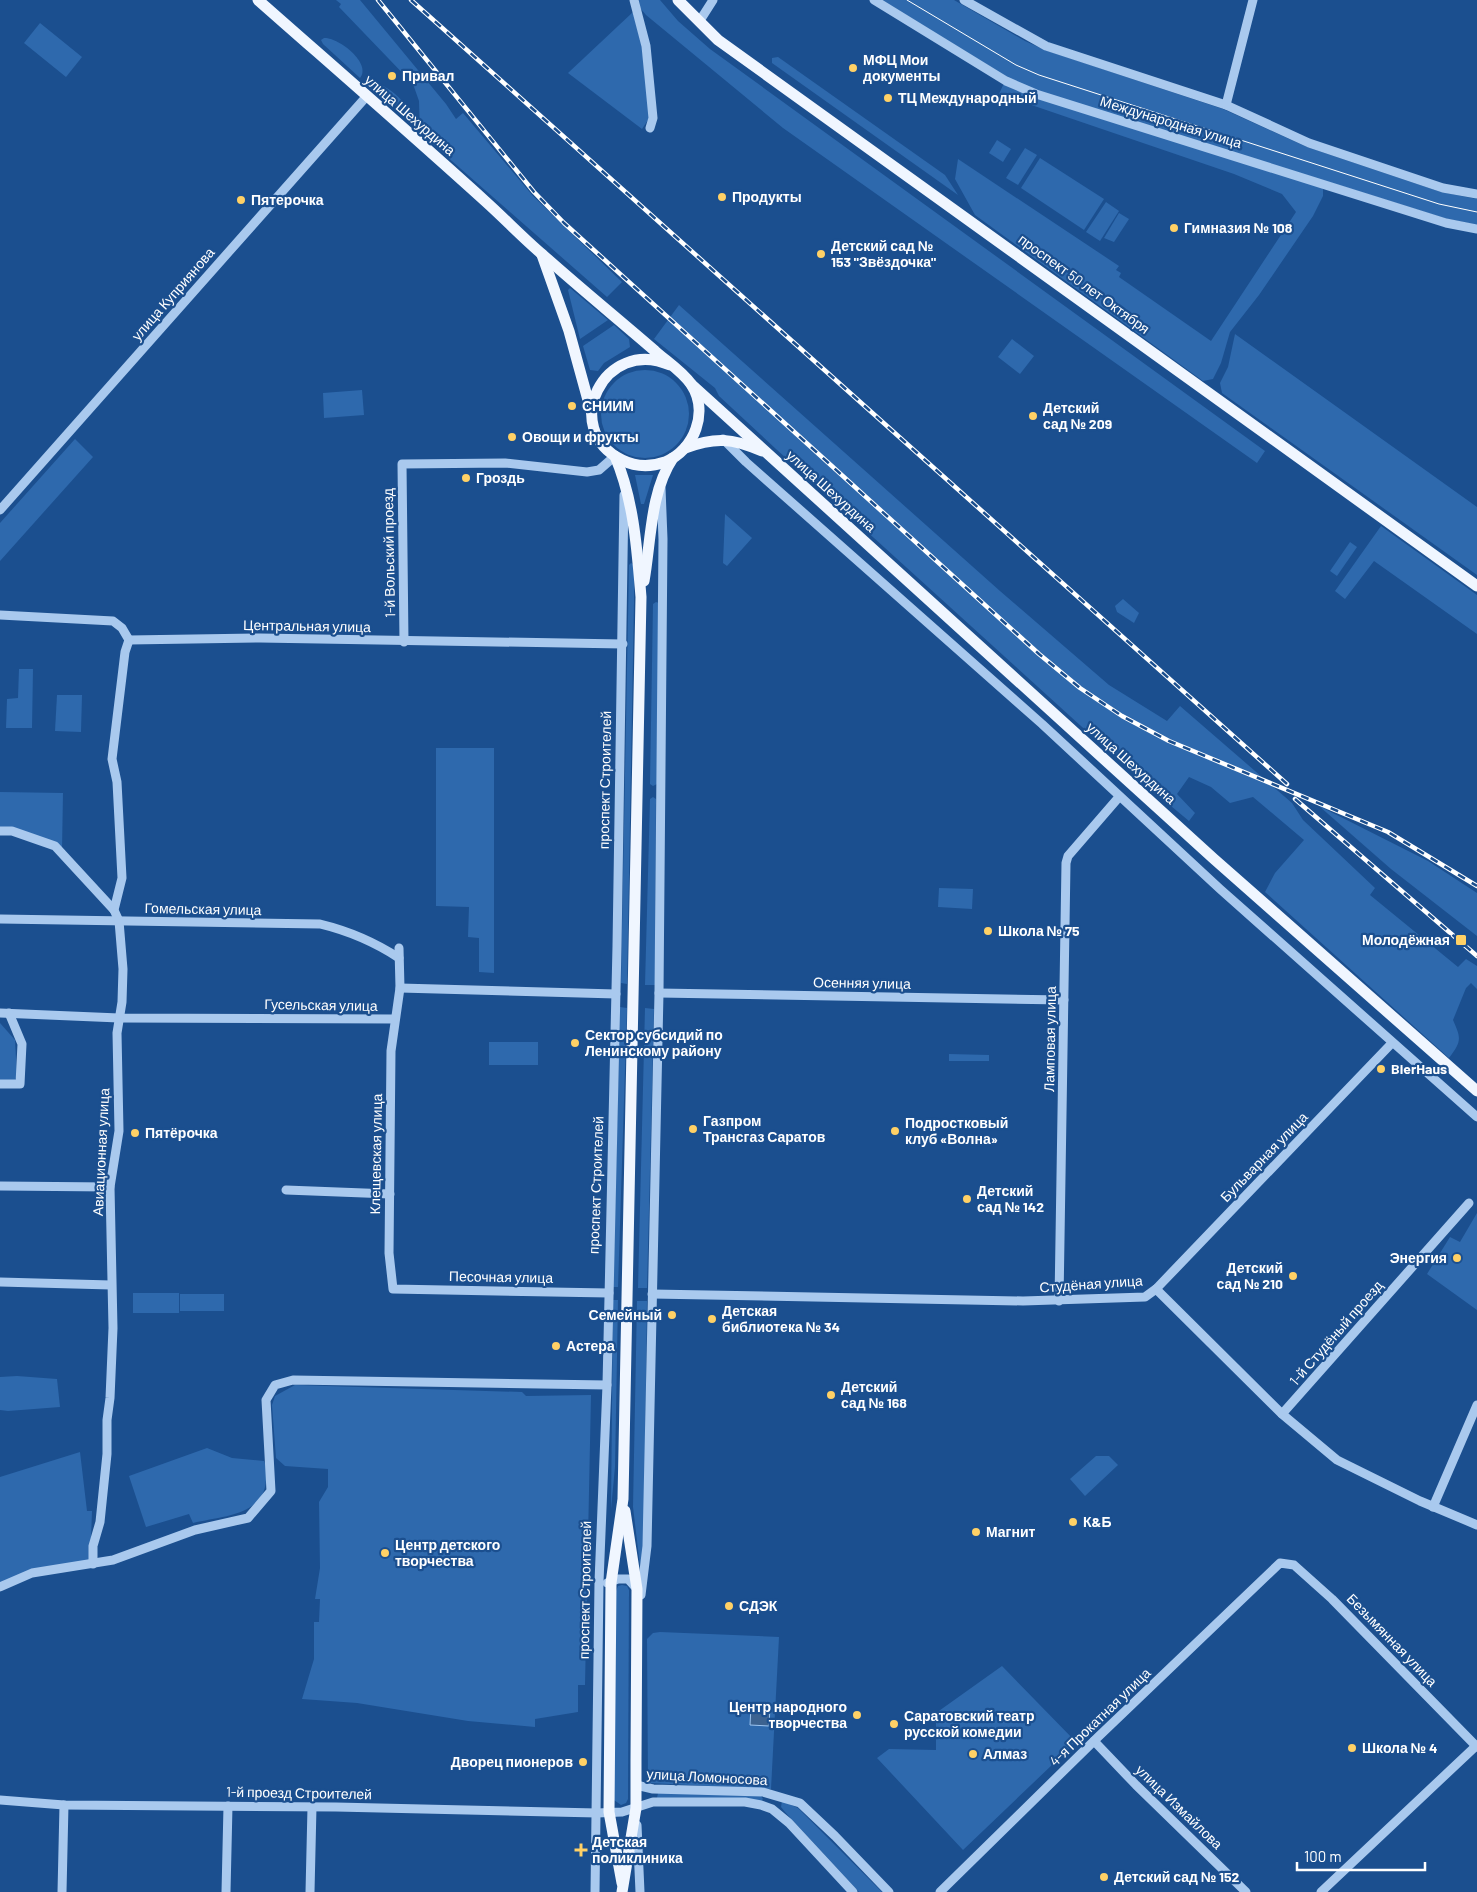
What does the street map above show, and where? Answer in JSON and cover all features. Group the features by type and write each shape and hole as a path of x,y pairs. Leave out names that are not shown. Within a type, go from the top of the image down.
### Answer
{"main road":[{"name":"улица Шехурдина","path":"258,0 541,254 670,365"},
{"name":"проспект 50 лет Октября","path":"678,0 699,22 739,55 1477,586"},
{"name":"улица Шехурдина","path":"541,254 569,331 591,414"},
{"path":"643,359 657,360 670,365 691,384 697,396 699,416 695,433 685,448 673,458 658,464 641,465 615,456 599,439 591,414 598,389 606,377 616,368 629,362 643,359"},
{"name":"улица Шехурдина","path":"691,384 1214,859 1477,1091"},
{"name":"улица Шехурдина","path":"685,448 702,442 723,439 768,454"},
{"name":"проспект Строителей","path":"615,456 624,479 633,521 641,597 624,1499 611,1583 603,1812 622,1888"},
{"name":"проспект Строителей","path":"641,597 661,485 665,470 673,458"},
{"name":"проспект Строителей","path":"622,1888 636,1808 638,1622 637,1589 624,1499"}],"street":[{"path":"634,0 647,55 652,118 650,128"},
{"path":"699,22 714,0"},
{"name":"Международная улица","path":"874,0 1006,81 1036,94 1446,223 1477,229"},
{"name":"Международная улица","path":"964,0 1046,46 1226,105 1309,143 1443,188 1477,194"},
{"path":"1226,105 1253,0"},
{"name":"улица Куприянова","path":"0,510 366,96"},
{"path":"723,439 754,469 1042,724 1119,797 1392,1043 1477,1117"},
{"name":"1-й Вольский проезд","path":"404,642 402,464 505,463 587,472 599,470 615,456"},
{"name":"проспект Строителей","path":"595,1892 603,1812 599,1582 607,1385 616,994 623,644 624,479"},
{"name":"проспект Строителей","path":"638,1622 647,1546 659,994 663,540 661,485"},
{"path":"0,615 113,621 122,628 129,640 125,652 112,759 117,782 122,878 114,910"},
{"name":"Центральная улица","path":"129,640 260,638 404,642 623,644"},
{"name":"Ламповая улица","path":"1059,1301 1066,863 1068,856 1119,797"},
{"name":"Авиационная улица","path":"0,830 12,831 55,846 114,910 119,921 123,969 122,1002 119,1018 118,1131 110,1187 113,1322 111,1385 107,1420 108,1454 100,1522 93,1546 93,1564"},
{"name":"Гомельская улица","path":"0,919 320,924 347,930 375,942 399,958"},
{"path":"399,948 400,988 616,994"},
{"name":"Гусельская улица","path":"4,1013 119,1018 395,1020 400,988"},
{"name":"Осенняя улица","path":"659,994 1064,1000"},
{"path":"0,1084 20,1084 22,1044 4,1013"},
{"name":"Клещевская улица","path":"392,1289 390,1272 391,1051 395,1020"},
{"name":"Бульварная улица","path":"1156,1289 1392,1043"},
{"path":"0,1186 110,1187"},
{"path":"286,1190 390,1194"},
{"name":"1-й Студёный проезд","path":"1282,1414 1469,1203"},
{"path":"0,1282 111,1285"},
{"name":"Песочная улица","path":"392,1289 609,1293"},
{"name":"Студёная улица","path":"652,1294 1059,1301 1145,1297 1156,1289 1282,1414 1337,1460 1433,1507 1477,1525"},
{"path":"0,1586 45,1569 93,1564 141,1551 195,1530 248,1518 271,1491 266,1400 275,1385 293,1380 607,1385"},
{"path":"1433,1507 1477,1405"},
{"name":"4-я Прокатная улица","path":"940,1892 1280,1563"},
{"name":"Безымянная улица","path":"1280,1563 1294,1565 1332,1598 1477,1746"},
{"path":"599,1582 611,1583 618,1579 628,1579 637,1589"},
{"name":"улица Измайлова","path":"1094,1741 1136,1786 1246,1892"},
{"path":"1321,1892 1477,1746"},
{"name":"улица Ломоносова","path":"636,1785 653,1789 763,1792 787,1797 800,1803 889,1892"},
{"name":"1-й проезд Строителей","path":"0,1800 64,1805 603,1812 622,1812 636,1808"},
{"name":"улица Ломоносова","path":"636,1808 654,1802 745,1802 772,1809 788,1823 853,1892"},
{"path":"62,1892 64,1805"},
{"path":"226,1892 228,1806"},
{"path":"310,1892 312,1807"},
{"name":"проспект Строителей","path":"636,1808 640,1892"}],"shaded area":[{"path":"336,0 360,0 446,104 456,119 463,113 533,196 622,282 607,297 420,133 419,101 413,84 339,7 341,4"},
{"path":"639,0 660,0 678,21 710,49 1265,451 1257,463 783,128 646,15 640,8"},
{"path":"882,0 954,0 1025,41 1045,50 1223,109 1307,147 1441,192 1477,199 1477,225 1444,218 1037,91 1009,78"},
{"path":"633,12 642,47 650,117 642,129 568,73"},
{"path":"40,23 82,57 66,77 24,43"},
{"path":"324,38 345,46 358,58 362,72 360,78 323,44 321,40"},
{"path":"778,57 945,175 958,195 772,63 772,58"},
{"path":"372,82 385,87 398,96 407,108 411,120 374,89"},
{"path":"1004,83 1319,185 1323,189 1323,196 1313,216 1259,295 1230,332 1221,363 1213,379 1203,381 975,215 955,179 958,159 1119,266 1116,270 1121,273 1119,277 1211,341 1296,212 1282,194 1234,174 999,94"},
{"path":"997,140 1011,149 1003,162 989,153"},
{"path":"1025,148 1037,155 1018,185 1006,178"},
{"path":"1040,158 1104,199 1084,230 1021,188"},
{"path":"1106,202 1119,211 1100,241 1086,232"},
{"path":"1119,213 1129,219 1114,242 1104,238"},
{"path":"570,288 608,320 580,339 568,290"},
{"path":"679,305 1000,591 1109,685 1167,721 1180,706 1292,803 1303,820 1375,888 1370,895 1458,967 1466,959 1477,966 1477,989 1471,983 1466,988 1453,1020 1459,1039 1449,1058 1265,892 1275,873 1304,840 1253,797 1230,803 1211,787 1189,777 1177,794 1195,813 1189,821 1147,786 776,449 719,396 715,388 654,339"},
{"path":"614,325 629,339 630,347 604,363 598,371 590,370 583,346"},
{"path":"1235,334 1477,507 1477,575 1222,393 1220,383 1228,367"},
{"path":"1012,339 1034,356 1020,374 998,357"},
{"path":"645,370 662,373 670,377 682,389 686,397 689,414 686,431 682,439 670,451 662,455 645,458 628,455 620,451 608,439 604,431 601,414 604,397 608,389 620,377 628,373"},
{"path":"362,390 364,415 324,418 323,393"},
{"path":"75,439 93,457 0,561 0,523"},
{"path":"635,475 653,475 644,504 641,504"},
{"path":"725,514 752,538 727,566 723,563"},
{"path":"1381,526 1477,595 1477,634 1374,561 1345,599 1335,591"},
{"path":"1350,542 1357,547 1337,576 1330,571"},
{"path":"631,563 634,565 634,603 627,984 621,983 629,565"},
{"path":"1123,599 1139,613 1134,623 1117,612 1115,606"},
{"path":"659,603 657,784 653,786 650,784 653,604"},
{"path":"19,669 33,669 32,728 6,728 7,699 18,698"},
{"path":"57,695 82,695 81,732 55,731"},
{"path":"436,748 494,748 494,973 479,972 479,938 468,937 469,907 436,906"},
{"path":"0,792 63,793 62,850 0,827"},
{"path":"653,797 656,799 655,985 645,985 650,799"},
{"path":"1319,806 1428,861 1477,893 1477,936 1391,869"},
{"path":"939,888 973,889 972,909 938,907"},
{"path":"620,1007 627,1008 618,1287 613,1287"},
{"path":"645,1008 654,1009 647,1288 638,1288"},
{"path":"0,1023 15,1040 17,1076 14,1082 0,1082"},
{"path":"489,1042 538,1042 538,1065 489,1065"},
{"path":"949,1054 989,1055 989,1061 949,1061"},
{"name":"Энергия","path":"1477,1213 1477,1310 1427,1274 1450,1237 1460,1242"},
{"path":"133,1293 179,1293 179,1313 133,1313"},
{"path":"180,1294 224,1294 224,1311 180,1311"},
{"path":"613,1300 618,1300 615,1467 611,1509"},
{"path":"637,1301 647,1301 644,1544 640,1566 633,1507"},
{"path":"17,1376 57,1379 60,1407 0,1410 0,1377"},
{"path":"295,1385 522,1392 526,1396 591,1395 585,1685 578,1685 578,1712 535,1719 535,1727 468,1721 357,1703 302,1699 314,1659 314,1622 319,1622 320,1599 315,1599 320,1568 319,1502 328,1487 328,1469 285,1466 276,1458 272,1405 275,1396"},
{"path":"207,1448 232,1458 264,1461 266,1480 258,1501 250,1508 228,1516 193,1523 189,1514 146,1527 129,1476"},
{"path":"80,1452 87,1511 92,1511 90,1567 35,1573 0,1588 0,1477"},
{"path":"1096,1456 1109,1456 1118,1465 1085,1496 1070,1479"},
{"path":"618,1586 627,1586 629,1590 628,1799 626,1803 621,1805 614,1800 616,1591"},
{"path":"653,1633 779,1637 771,1789 650,1783 648,1781 647,1639"},
{"name":"Алмаз","path":"1002,1666 1076,1742 963,1850 877,1758 889,1749 936,1750 936,1713"},
{"path":"751,1706 770,1707 769,1726 750,1725"},
{"path":"658,1793 761,1796 763,1799 761,1801 657,1798"},
{"path":"782,1801 798,1808 882,1892 859,1892 785,1812 781,1807"}],"tram line":[{"path":"907,0 1016,65 1039,75 1439,204 1477,212"}],"railway":[{"path":"378,0 534,192 564,223 1039,654 1080,688 1122,716 1169,741 1388,832 1477,886"},
{"path":"411,0 1287,784"},
{"path":"1295,799 1477,956"}],"place":[{"name":"МФЦ Мои документы","path":"853,68"},
{"name":"Привал","path":"392,76"},
{"name":"ТЦ Международный","path":"888,98"},
{"name":"Продукты","path":"722,197"},
{"name":"Пятерочка","path":"241,200"},
{"name":"Гимназия № 108","path":"1174,228"},
{"name":"Детский сад № 153 \"Звёздочка\"","path":"821,254"},
{"name":"СНИИМ","path":"572,406"},
{"name":"Детский сад № 209","path":"1033,416"},
{"name":"Овощи и фрукты","path":"512,437"},
{"name":"Гроздь","path":"466,478"},
{"name":"Школа № 75","path":"988,931"},
{"name":"Молодёжная","path":"1461,940"},
{"name":"Сектор субсидий по Ленинскому району","path":"575,1043"},
{"name":"BierHaus","path":"1381,1069"},
{"name":"Газпром Трансгаз Саратов","path":"693,1129"},
{"name":"Подростковый клуб «Волна»","path":"895,1131"},
{"name":"Пятёрочка","path":"135,1133"},
{"name":"Детский сад № 142","path":"967,1199"},
{"name":"Энергия","path":"1457,1258"},
{"name":"Детский сад № 210","path":"1293,1276"},
{"name":"Семейный","path":"672,1315"},
{"name":"Детская библиотека № 34","path":"712,1319"},
{"name":"Астера","path":"556,1346"},
{"name":"Детский сад № 168","path":"831,1395"},
{"name":"К&Б","path":"1073,1522"},
{"name":"Магнит","path":"976,1532"},
{"name":"Центр детского творчества","path":"385,1553"},
{"name":"СДЭК","path":"729,1606"},
{"name":"Центр народного творчества","path":"857,1715"},
{"name":"Саратовский театр русской комедии","path":"894,1724"},
{"name":"Школа № 4","path":"1352,1748"},
{"name":"Алмаз","path":"973,1754"},
{"name":"Дворец пионеров","path":"583,1762"},
{"name":"Детская поликлиника","path":"581,1850"},
{"name":"Детский сад № 152","path":"1104,1877"}]}
